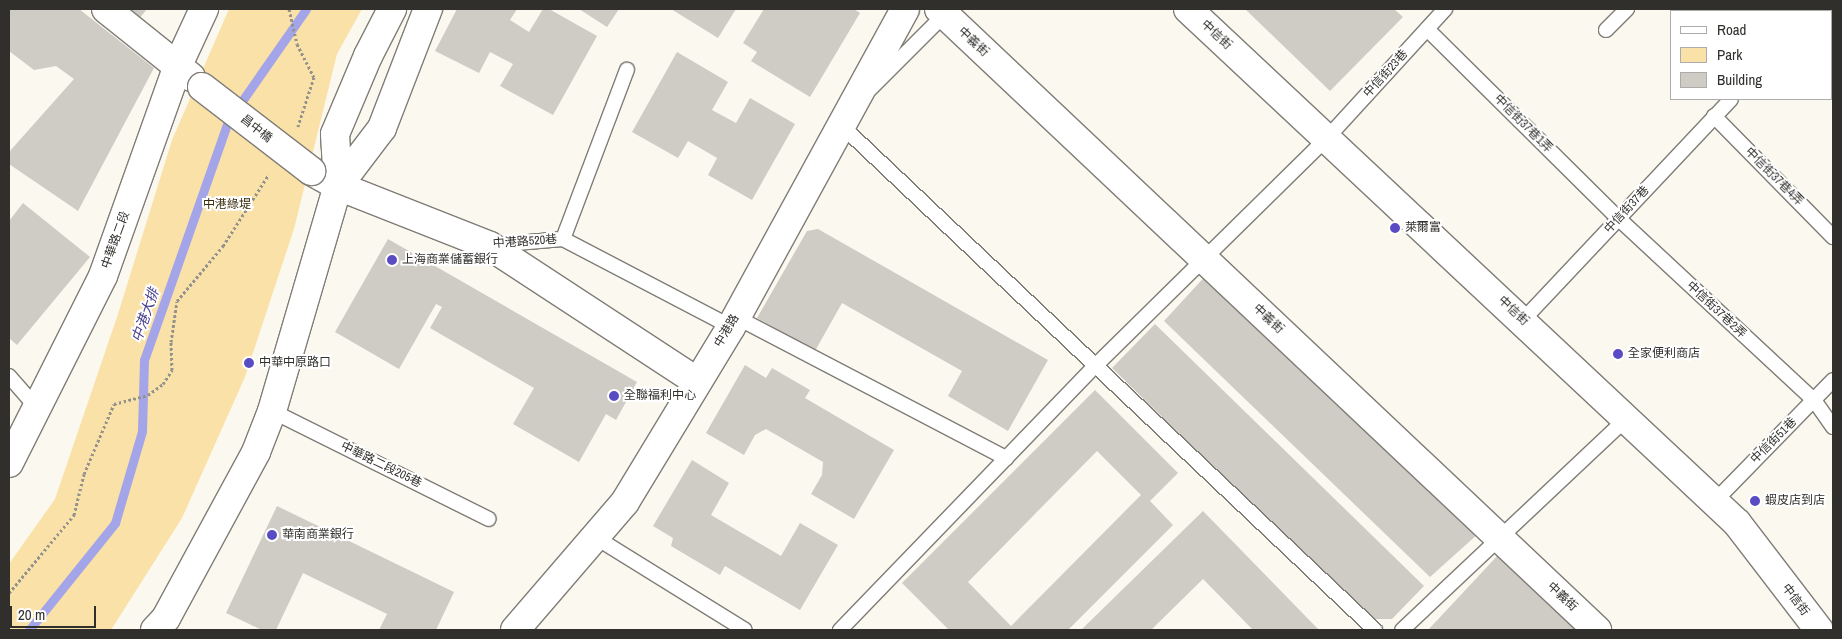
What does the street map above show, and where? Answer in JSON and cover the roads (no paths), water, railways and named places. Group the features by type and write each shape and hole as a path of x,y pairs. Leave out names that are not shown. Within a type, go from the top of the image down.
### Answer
{"street":[{"name":"昌中橋","path":"106,9 178,65 202,87 311,171 338,186"},
{"name":"中華路二段","path":"9,463 103,276 178,65 204,9"},
{"path":"156,630 166,618 256,452 272,412 338,186 335,134 368,56 392,9"},
{"path":"338,186 382,128 428,9"},
{"name":"中港路","path":"515,630 625,502 696,381 734,322 905,9"},
{"name":"中信街","path":"1188,9 1523,320 1737,524 1819,630"},
{"name":"中義街","path":"944,11 1597,630"},
{"name":"中港路520巷","path":"338,186 490,246"},
{"path":"490,246 696,381"}],"lane":[{"name":"中信街23巷","path":"840,630 1095,366 1206,260 1327,138 1445,9"},
{"path":"1606,30 1627,9"},
{"path":"944,11 845,118 1095,366 1375,630"},
{"name":"中信街37巷1弄","path":"1427,29 1619,219"},
{"path":"563,239 627,70"},
{"name":"中信街37巷","path":"1523,320 1730,100"},
{"name":"中信街37巷4弄","path":"1714,116 1833,237"},
{"name":"中信街37巷2弄","path":"1619,219 1814,400 1833,427"},
{"name":"中港路520巷","path":"490,246 563,239 1006,458"},
{"path":"9,376 37,408"},
{"name":"中信街51巷","path":"1714,502 1833,380"},
{"name":"中華路二段205巷","path":"272,412 490,519"},
{"path":"1402,630 1627,418"},
{"path":"595,537 745,630"}],"waterway":[{"name":"中港大排","path":"29,630 115,523 142,431 144,360 228,121 306,9"}],"place":[{"name":"萊爾富","path":"1395,228"},
{"name":"上海商業儲蓄銀行","path":"392,260"},
{"name":"全家便利商店","path":"1618,354"},
{"name":"中華中原路口","path":"249,363"},
{"name":"全聯福利中心","path":"614,396"},
{"name":"蝦皮店到店","path":"1755,501"},
{"name":"華南商業銀行","path":"272,535"}],"park label":[{"name":"中港綠堤","path":"227,205"}]}
